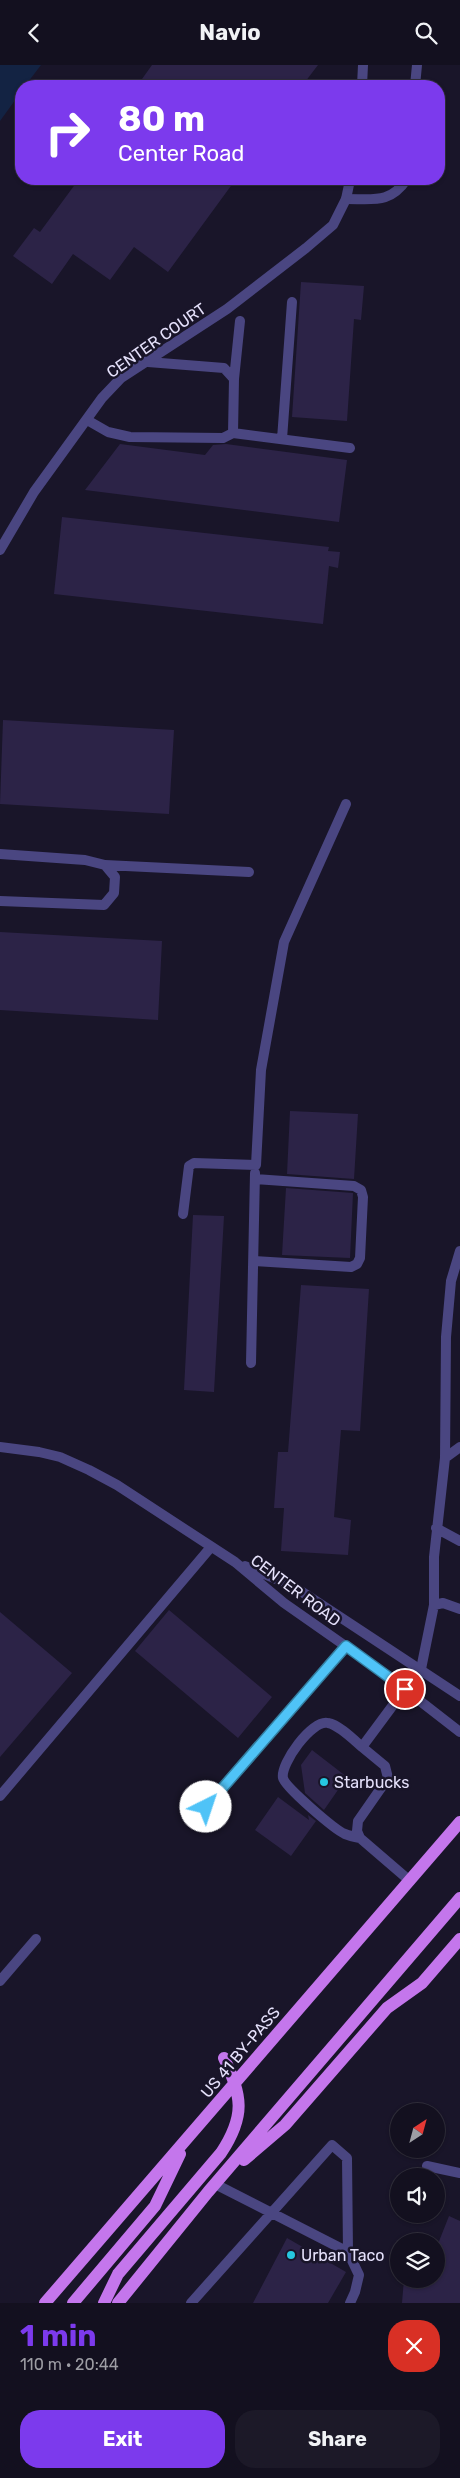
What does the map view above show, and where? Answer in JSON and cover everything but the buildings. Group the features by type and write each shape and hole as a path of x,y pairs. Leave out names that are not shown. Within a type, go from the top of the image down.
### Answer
{"main road":[{"name":"US 41 BY-PASS","path":"45,2303 460,1822"},
{"path":"118,2303 215,2184 460,1898"},
{"path":"215,2184 285,2125 387,2008 422,1983 460,1939"},
{"path":"104,2303 118,2274 228,2143 236,2126 239,2111 236,2082 224,2058"},
{"path":"73,2303 155,2206 186,2141"}],"street":[{"path":"362,80 363,65"},
{"path":"416,80 417,65"},
{"name":"CENTER COURT","path":"0,550 34,491 87,419 121,378 227,309 306,248 333,225 346,199 349,185"},
{"path":"346,199 383,199 397,193 403,185"},
{"path":"282,439 292,302"},
{"path":"233,433 234,379 240,321"},
{"path":"148,362 224,368 234,379"},
{"path":"87,419 108,432 130,437 223,438 233,433 350,447"},
{"path":"251,1363 255,1179 261,1070 284,942 346,804"},
{"path":"0,854 85,860 105,865 249,872"},
{"path":"0,901 104,905 114,893 116,877 105,865"},
{"path":"183,1214 189,1165 194,1163 256,1165"},
{"path":"254,1261 351,1267 357,1264 360,1258 363,1197 361,1190 354,1187 255,1179"},
{"path":"421,1669 434,1605 436,1528 445,1458 446,1337 451,1281 460,1251"},
{"name":"CENTER ROAD","path":"0,1447 60,1457 89,1470 125,1491 235,1562 284,1603 405,1689 460,1732"},
{"path":"445,1458 460,1447"},
{"path":"436,1528 460,1541"},
{"path":"0,1796 211,1547"},
{"name":"CENTER ROAD","path":"235,1562 293,1586 460,1696"},
{"path":"434,1605 443,1603 460,1609"},
{"path":"206,1807 346,1646"},
{"path":"362,1747 405,1689"},
{"path":"360,1838 356,1827 358,1821 386,1783 388,1774 382,1762 330,1724 318,1724 308,1733 287,1762 283,1773 287,1787 309,1804 327,1822 344,1834 360,1838 410,1881"},
{"path":"0,1981 36,1939"},
{"path":"191,2303 332,2145 347,2158 348,2252 359,2275 350,2303"},
{"path":"427,2165 460,2173"},
{"path":"215,2184 348,2252"}],"water":[{"path":"0,65 41,65 30,80 15,80 15,100 0,121"}],"place":[{"name":"Starbucks","path":"324,1782"},
{"name":"Urban Taco","path":"291,2255"}],"route":[{"path":"206,1807 346,1646 405,1689"}]}
